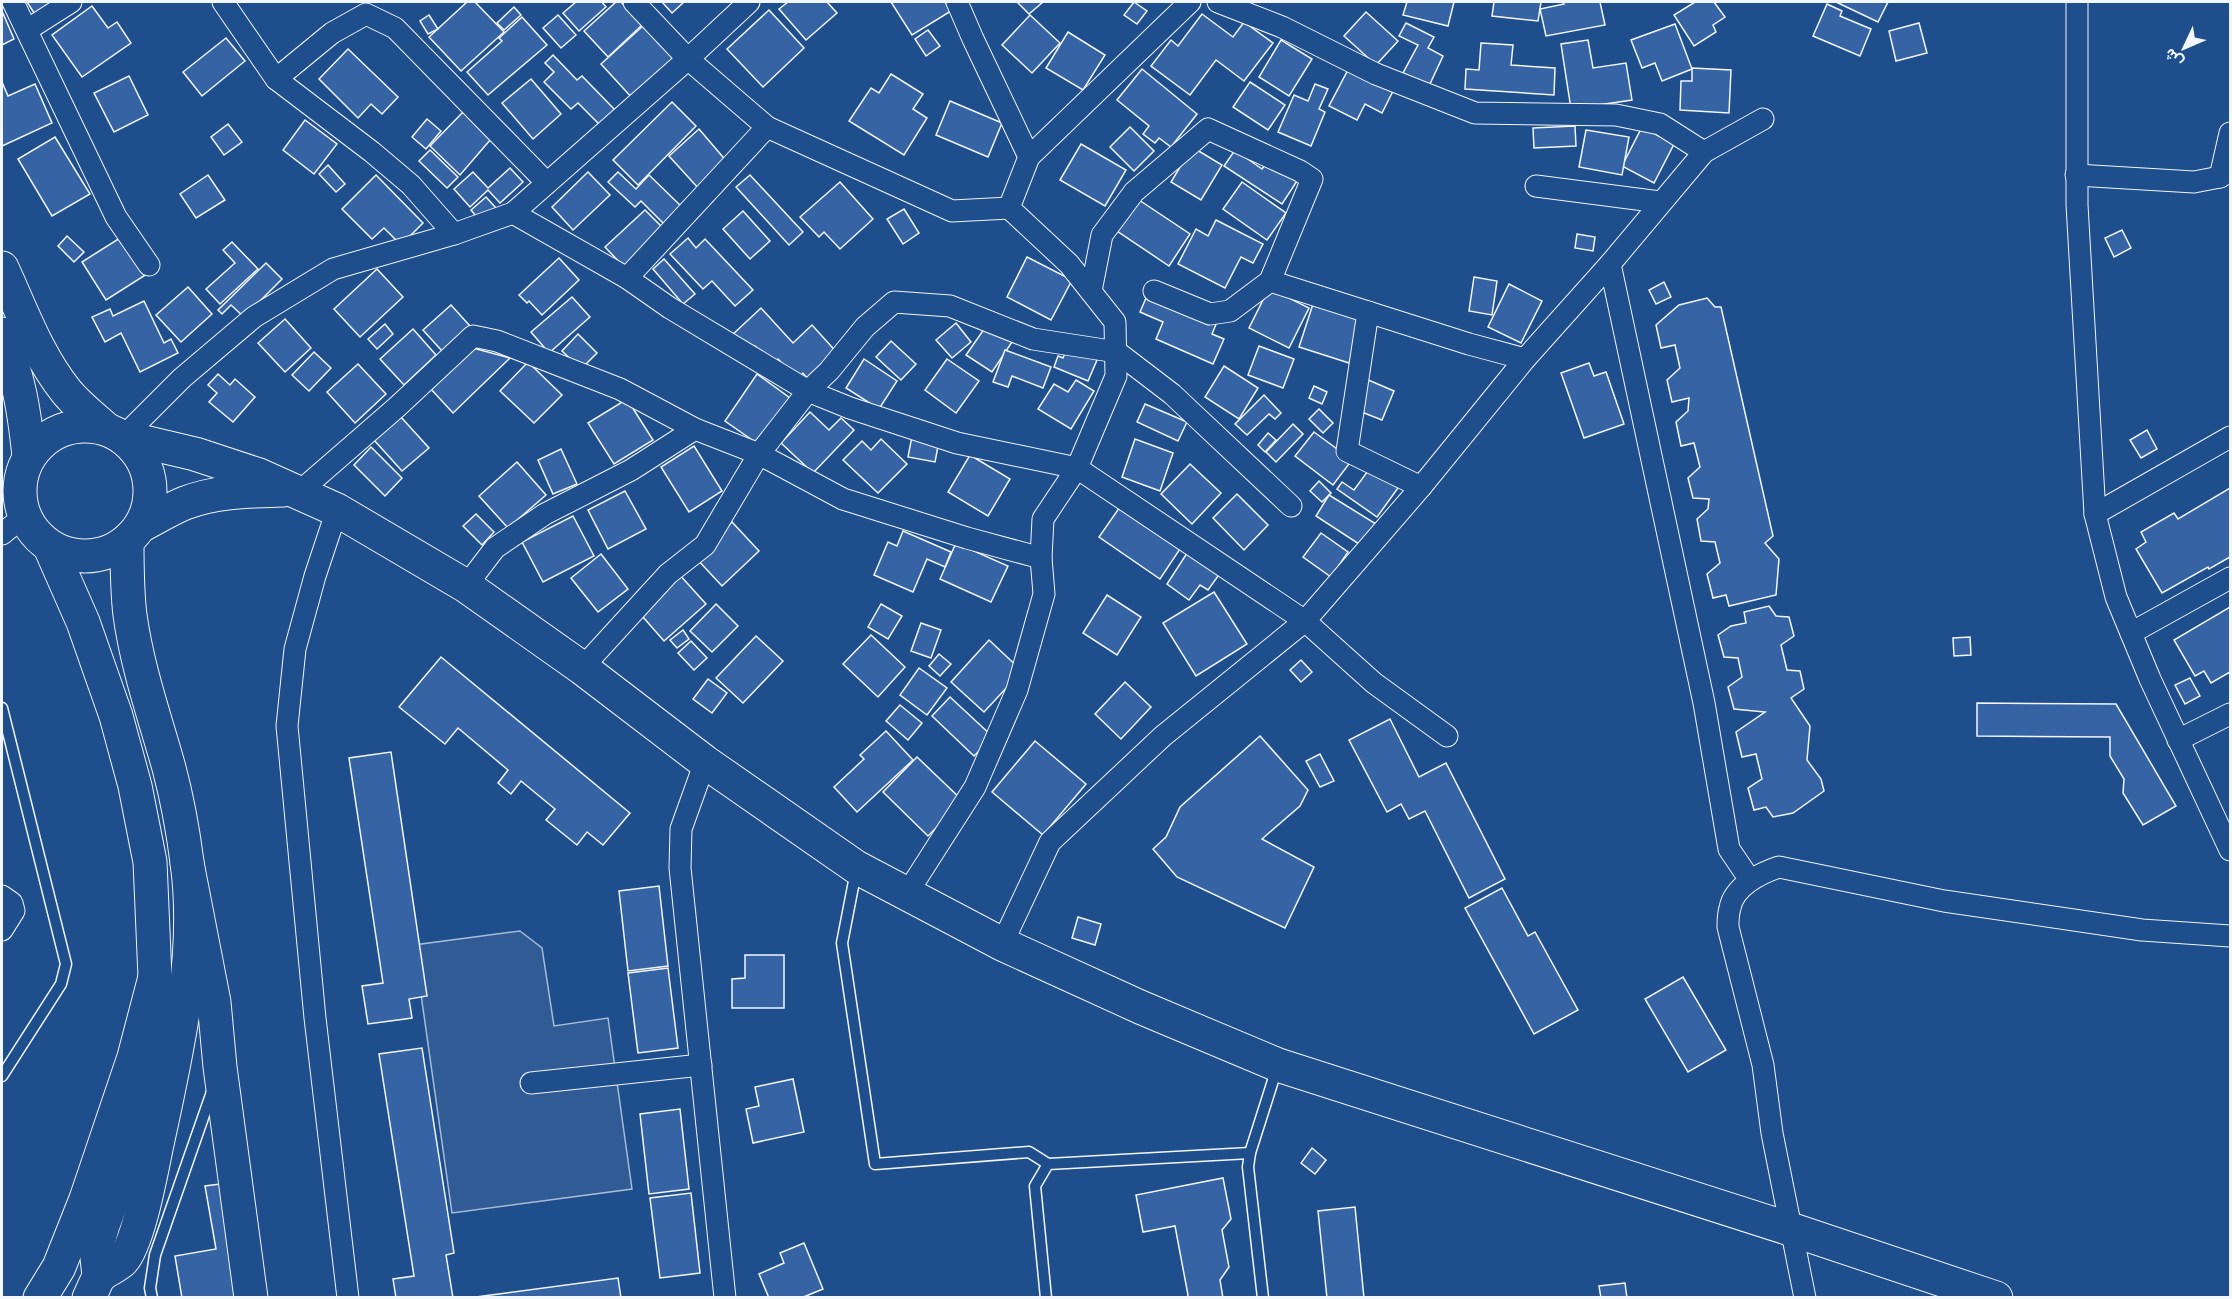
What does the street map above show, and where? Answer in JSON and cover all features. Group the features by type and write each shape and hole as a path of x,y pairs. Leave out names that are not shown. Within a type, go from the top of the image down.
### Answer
{"main road":[{"path":"2,268 41,352 55,376 76,402 142,457 150,480 150,503 134,533 127,588 130,615 170,772 214,1002 220,1067 251,1298"},
{"path":"2,334 16,373 24,406 28,456"},
{"path":"294,492 247,491 207,496 184,504 134,533 110,553 89,557 69,555 50,547 35,534 13,525 21,476 28,456 43,440 63,429 84,425 195,453 259,475 337,510 466,586 582,668 705,762 856,867 1002,944 1140,1007 1278,1065 1790,1229 1996,1298"},
{"path":"50,547 99,666 135,786 150,862 155,977 151,1077 127,1160 96,1249 94,1287"},
{"path":"94,1287 123,1260 134,1238 146,1197 172,1079 188,975 190,922 187,863"},
{"path":"40,1298 60,1267 86,1199 134,1057 155,977"}],"street":[{"path":"13,2 116,217 149,265"},
{"path":"27,30 71,2"},
{"path":"224,2 276,79 411,184 454,234"},
{"path":"634,2 688,59 766,127 952,211 1009,208 1069,264 1115,322 1116,376 1077,468 1043,519 1041,558 1044,594 1017,690 975,787 906,895"},
{"path":"115,433 254,317 333,269 454,234 513,213 688,59 749,2"},
{"path":"957,2 1029,157"},
{"path":"1009,208 1029,157 1190,2"},
{"path":"1218,2 1282,27 1376,74 1475,113 1616,115 1660,124 1704,152"},
{"path":"2077,2 2076,175 2095,514 2116,597 2150,679 2230,850"},
{"path":"276,79 332,33 366,14 395,28 547,183"},
{"path":"1002,944 1050,842 1163,736 1305,621 1421,486 1526,358 1610,264 1704,152 1763,119"},
{"path":"627,278 766,127"},
{"path":"1091,291 1102,235 1134,192 1208,129 1300,171 1312,179 1270,281 1230,311 1210,315 1154,291"},
{"path":"2076,175 2194,182 2225,174 2230,133"},
{"path":"1536,186 1660,202"},
{"path":"513,213 627,278 670,308 808,391 850,408 957,443 1077,468 1305,621 1374,683 1447,736"},
{"path":"1610,264 1704,703 1729,849 1750,880"},
{"path":"1270,281 1469,344 1526,358"},
{"path":"582,668 668,574 705,545 759,454 808,391 865,327 894,302 950,306 1033,339 1117,352 1172,394 1291,506"},
{"path":"1368,312 1347,451 1421,486"},
{"path":"294,492 397,407 472,336 497,341 620,389 695,429 759,454 843,499 967,538 1041,558"},
{"path":"466,586 495,548 545,514 631,470 695,429"},
{"path":"2095,514 2230,437"},
{"path":"337,510 315,576 295,649 287,726 315,1018 348,1298"},
{"path":"2131,633 2230,578"},
{"path":"2178,740 2230,714"},
{"path":"705,762 681,829 680,868 725,1298"},
{"path":"1805,1298 1772,1133 1763,1065 1728,927 1730,905 1750,880 1779,867 1955,903 2142,930 2230,936"},
{"path":"2,896 12,903 14,911 2,930"},
{"path":"531,1083 701,1065"}],"lane":[{"path":"2,708 66,964 61,984 2,1076"},
{"path":"856,867 842,943 875,1164 1029,1152 1048,1164 1250,1153"},
{"path":"1263,1298 1248,1167 1250,1153 1278,1065"},
{"path":"152,1298 150,1288 155,1255 220,1067"},
{"path":"1046,1298 1035,1186 1048,1164"}],"shaded area":[{"path":"520,931 542,948 554,1026 608,1018 632,1189 452,1213 414,945"}],"building":[{"path":"27,2 60,2 36,16"},
{"path":"467,2 475,2 504,32 461,71 429,37"},
{"path":"576,2 602,2 606,7 579,31 563,13"},
{"path":"616,2 621,2 642,25 608,57 584,31"},
{"path":"662,2 684,2 672,13"},
{"path":"788,2 827,2 837,13 806,40 779,9"},
{"path":"891,2 945,2 951,11 912,35"},
{"path":"1017,2 1043,2 1029,14"},
{"path":"1134,2 1147,11 1137,24 1124,15"},
{"path":"1407,2 1454,2 1448,26 1403,15"},
{"path":"1494,2 1541,2 1538,21 1492,16"},
{"path":"1563,2 1600,2 1605,25 1546,36 1540,9 1564,4"},
{"path":"1695,2 1714,2 1725,17 1713,25 1716,32 1694,46 1674,15"},
{"path":"1836,2 1888,2 1878,22"},
{"path":"1827,4 1842,11 1840,16 1871,29 1860,56 1813,36"},
{"path":"92,6 108,28 117,22 131,43 82,77 52,35"},
{"path":"514,7 521,15 504,30 497,23"},
{"path":"769,10 804,48 763,87 727,49"},
{"path":"2,11 14,39 2,45"},
{"path":"1366,12 1398,41 1376,65 1344,36"},
{"path":"1202,14 1233,37 1244,22 1273,43 1244,81 1216,60 1190,95 1151,66 1171,40 1178,46"},
{"path":"429,15 438,29 428,34 420,21"},
{"path":"558,15 576,35 561,48 543,28"},
{"path":"1030,15 1060,43 1032,73 1002,45"},
{"path":"522,17 547,45 488,95 467,72 502,41 499,38"},
{"path":"1406,23 1434,37 1428,48 1443,56 1429,86 1403,73 1418,45 1399,36"},
{"path":"1919,23 1927,53 1896,61 1889,31"},
{"path":"1675,24 1692,69 1662,81 1655,63 1642,68 1631,40"},
{"path":"644,25 676,60 634,100 601,64"},
{"path":"928,30 940,46 926,56 915,39"},
{"path":"1068,32 1105,55 1083,90 1046,68"},
{"path":"226,38 245,61 202,96 183,72"},
{"path":"1281,40 1312,59 1289,96 1259,77"},
{"path":"1588,40 1593,68 1626,63 1632,100 1571,109 1561,44"},
{"path":"1481,43 1513,45 1511,65 1555,68 1554,95 1465,89 1466,69 1479,70"},
{"path":"348,49 398,97 382,114 371,104 358,118 319,79"},
{"path":"553,55 577,80 582,76 616,111 601,126 578,103 571,109 544,82 554,72 545,63"},
{"path":"1350,66 1394,89 1382,113 1365,104 1357,120 1329,106"},
{"path":"1692,68 1731,70 1729,113 1680,110 1681,81 1692,81"},
{"path":"1142,69 1197,114 1171,147 1159,138 1155,143 1143,134 1149,126 1117,100"},
{"path":"891,74 923,94 913,109 927,118 904,155 849,121 871,88 879,93"},
{"path":"129,76 148,115 114,132 94,93"},
{"path":"531,79 561,114 533,139 502,103"},
{"path":"2,82 8,96 35,84 52,123 2,146"},
{"path":"1250,82 1285,105 1268,130 1233,107"},
{"path":"1315,84 1328,89 1319,109 1325,112 1311,146 1278,132 1294,95 1308,101"},
{"path":"950,101 1002,123 988,157 936,135"},
{"path":"672,102 696,126 638,185 613,160"},
{"path":"463,112 491,139 460,175 430,146"},
{"path":"427,119 441,131 426,149 412,137"},
{"path":"305,120 337,144 314,174 283,150"},
{"path":"228,124 242,142 224,155 211,137"},
{"path":"1575,126 1576,146 1534,148 1533,128"},
{"path":"1130,127 1154,151 1134,171 1110,147"},
{"path":"1642,127 1674,144 1654,183 1622,166"},
{"path":"699,129 728,163 699,189 669,156"},
{"path":"1586,130 1629,137 1622,175 1579,167"},
{"path":"55,137 90,194 52,216 18,159"},
{"path":"1081,144 1126,170 1105,206 1060,180"},
{"path":"1192,147 1222,165 1201,200 1171,182"},
{"path":"430,150 458,177 447,188 419,161"},
{"path":"1235,150 1262,169 1267,162 1297,181 1282,204 1224,166"},
{"path":"328,165 345,184 336,192 319,174"},
{"path":"510,168 523,182 500,203 488,190 470,207 454,189 473,172 488,188"},
{"path":"588,172 610,195 573,230 552,207"},
{"path":"618,172 636,189 649,175 682,207 665,225 641,201 635,207 608,182"},
{"path":"208,175 225,200 196,218 180,194"},
{"path":"376,175 423,223 401,245 384,228 372,239 342,209"},
{"path":"750,175 803,232 789,245 736,187"},
{"path":"840,182 873,219 840,249 824,232 819,237 800,217"},
{"path":"1242,182 1286,213 1267,240 1223,209"},
{"path":"486,197 496,208 481,222 471,210"},
{"path":"1136,198 1190,234 1169,266 1114,229"},
{"path":"904,209 919,233 903,244 887,219"},
{"path":"645,210 664,229 624,267 605,247"},
{"path":"743,211 770,241 750,259 723,229"},
{"path":"1216,220 1263,244 1253,263 1241,257 1225,288 1178,264 1196,229 1208,236"},
{"path":"2122,230 2131,248 2114,257 2105,238"},
{"path":"1577,234 1595,237 1593,251 1575,248"},
{"path":"67,236 84,252 74,262 58,246"},
{"path":"123,236 147,274 106,300 82,262"},
{"path":"688,238 696,248 705,239 753,290 735,306 712,281 703,289 670,254"},
{"path":"232,242 258,269 220,304 206,289 235,263 223,250"},
{"path":"1027,257 1072,280 1051,320 1007,297"},
{"path":"559,258 579,280 542,315 529,301 527,303 519,295"},
{"path":"664,259 695,294 683,304 653,269"},
{"path":"266,263 282,279 244,317 231,305 222,314 218,310"},
{"path":"377,269 403,297 360,337 334,309"},
{"path":"1474,277 1497,281 1492,315 1469,311"},
{"path":"1664,282 1671,297 1656,304 1649,290"},
{"path":"1509,284 1542,301 1521,343 1488,327"},
{"path":"188,287 212,314 181,342 156,315"},
{"path":"1269,288 1309,308 1289,348 1249,328"},
{"path":"1149,291 1217,322 1212,334 1224,339 1213,364 1156,339 1163,322 1140,312"},
{"path":"572,297 590,317 549,353 531,332"},
{"path":"1707,298 1715,307 1721,307 1773,536 1765,543 1779,559 1776,595 1729,606 1726,595 1713,598 1707,574 1720,563 1715,542 1701,541 1697,519 1708,509 1709,499 1693,498 1688,478 1700,467 1694,443 1681,446 1676,422 1688,411 1689,398 1672,402 1667,380 1680,368 1675,345 1661,348 1656,325 1679,305"},
{"path":"144,301 164,343 171,339 178,353 140,372 121,333 105,342 92,317 110,309 113,316"},
{"path":"1313,304 1363,320 1349,363 1299,347"},
{"path":"451,305 470,326 442,351 423,330"},
{"path":"761,308 793,343 812,325 840,356 811,383 803,373 797,379 778,359 772,364 755,346 747,353 731,336"},
{"path":"285,319 311,348 285,372 258,343"},
{"path":"989,322 1014,339 992,372 966,355"},
{"path":"956,323 971,342 952,358 936,340"},
{"path":"385,324 393,334 377,349 368,339"},
{"path":"413,329 436,355 404,385 380,359"},
{"path":"578,334 597,353 581,369 562,351"},
{"path":"891,341 916,364 901,380 876,357"},
{"path":"1068,345 1097,360 1088,381 1054,367 1058,356 1063,358"},
{"path":"1259,346 1294,359 1283,388 1248,375"},
{"path":"473,348 510,358 453,413 430,388"},
{"path":"1005,350 1051,367 1043,388 1012,376 1008,387 993,382"},
{"path":"314,352 331,368 309,391 292,375"},
{"path":"864,359 897,381 879,409 846,388"},
{"path":"947,359 979,381 956,413 925,390"},
{"path":"528,362 562,395 534,423 500,391"},
{"path":"1589,363 1594,376 1606,372 1624,424 1584,438 1561,373"},
{"path":"358,364 386,394 355,423 327,392"},
{"path":"1224,366 1258,388 1239,419 1205,397"},
{"path":"218,374 230,385 235,379 255,397 233,422 209,402 217,393 208,385"},
{"path":"757,374 790,398 758,444 725,421"},
{"path":"1366,379 1394,391 1382,420 1354,409"},
{"path":"1076,380 1094,391 1071,429 1038,409 1054,384 1068,392"},
{"path":"1314,386 1327,392 1322,404 1309,398"},
{"path":"1264,395 1281,413 1275,419 1269,414 1247,435 1235,424"},
{"path":"627,399 653,440 614,464 588,423"},
{"path":"1145,404 1187,422 1178,441 1137,422"},
{"path":"1319,409 1333,423 1323,433 1309,419"},
{"path":"810,412 829,430 841,418 854,430 813,473 781,443"},
{"path":"400,416 429,448 402,471 374,440"},
{"path":"1293,424 1303,434 1276,462 1266,452"},
{"path":"2147,430 2157,449 2141,458 2130,440"},
{"path":"1314,432 1352,460 1333,485 1295,456"},
{"path":"1268,433 1276,440 1265,452 1258,445"},
{"path":"912,436 939,441 935,462 908,457"},
{"path":"881,439 907,464 878,493 843,460 862,441 871,450"},
{"path":"1135,439 1173,453 1160,491 1122,477"},
{"path":"694,446 722,491 689,512 661,467"},
{"path":"371,447 402,478 385,496 354,465"},
{"path":"561,449 577,484 553,494 538,460"},
{"path":"970,455 1010,479 988,516 948,492"},
{"path":"517,462 546,495 508,528 479,496"},
{"path":"1190,464 1221,493 1192,524 1161,494"},
{"path":"1370,468 1398,488 1377,517 1337,489 1342,482 1354,490"},
{"path":"1319,481 1331,493 1322,502 1310,491"},
{"path":"2230,488 2230,557 2162,593 2136,549 2146,542 2141,532 2174,513 2178,519"},
{"path":"625,491 646,529 608,549 588,510"},
{"path":"1237,494 1268,525 1244,550 1213,518"},
{"path":"1329,495 1376,524 1362,546 1316,516"},
{"path":"1122,504 1182,546 1160,579 1099,537"},
{"path":"476,514 494,532 482,545 463,526"},
{"path":"573,516 594,556 543,582 522,542"},
{"path":"732,522 759,551 722,586 695,557"},
{"path":"903,531 951,552 945,567 927,559 913,592 874,575 888,542 897,546"},
{"path":"1321,533 1348,552 1331,577 1303,557"},
{"path":"956,543 1008,566 991,602 940,579"},
{"path":"1189,550 1221,572 1208,590 1200,585 1189,600 1167,584"},
{"path":"601,554 628,589 598,612 571,578"},
{"path":"678,573 706,604 664,641 636,609"},
{"path":"1214,592 1247,644 1196,676 1163,623"},
{"path":"1107,595 1141,617 1117,655 1083,633"},
{"path":"716,604 738,626 712,652 690,631"},
{"path":"881,604 902,616 888,639 868,627"},
{"path":"1769,606 1776,616 1789,617 1794,636 1781,645 1787,670 1800,671 1804,689 1791,698 1810,726 1807,760 1821,779 1824,791 1793,813 1773,817 1766,807 1754,810 1748,788 1762,779 1756,754 1742,757 1736,732 1765,712 1734,709 1728,687 1742,677 1738,658 1724,657 1718,635 1731,626 1746,623 1744,612"},
{"path":"2230,607 2230,672 2211,683 2204,671 2195,676 2174,640"},
{"path":"921,623 941,630 931,658 911,651"},
{"path":"683,630 689,639 677,648 670,640"},
{"path":"871,635 905,667 878,697 843,664"},
{"path":"756,636 783,661 743,703 716,678"},
{"path":"1970,637 1971,655 1954,656 1953,638"},
{"path":"989,640 1022,671 984,712 951,682"},
{"path":"691,641 707,658 694,670 678,653"},
{"path":"939,654 951,664 940,676 929,666"},
{"path":"441,657 630,813 603,845 587,832 577,845 546,820 555,809 521,781 511,794 498,783 508,770 458,728 445,744 399,707"},
{"path":"1301,660 1312,672 1301,682 1290,670"},
{"path":"919,668 947,688 927,715 900,695"},
{"path":"2190,678 2200,696 2185,704 2175,685"},
{"path":"708,679 727,693 712,713 693,699"},
{"path":"1125,682 1151,707 1121,739 1095,714"},
{"path":"950,697 993,737 974,756 932,716"},
{"path":"1977,703 2116,704 2176,806 2143,825 2123,793 2124,779 2110,756 2110,737 1977,736"},
{"path":"900,705 922,723 908,740 886,721"},
{"path":"1390,719 1419,777 1446,763 1505,879 1469,898 1425,811 1409,819 1401,804 1387,812 1349,740"},
{"path":"886,731 913,760 857,812 834,787 864,759 860,755"},
{"path":"1260,736 1308,790 1300,806 1262,839 1314,867 1285,928 1177,877 1153,849 1166,837 1180,807"},
{"path":"1035,741 1086,784 1043,835 992,792"},
{"path":"391,752 427,996 409,999 412,1018 368,1024 362,986 383,983 349,758"},
{"path":"1320,754 1334,781 1320,787 1306,761"},
{"path":"917,757 963,801 928,836 883,792"},
{"path":"659,886 668,966 628,971 619,891"},
{"path":"1502,888 1528,936 1535,932 1578,1010 1534,1034 1465,908"},
{"path":"1078,917 1101,924 1095,945 1072,938"},
{"path":"745,955 784,955 784,1008 732,1008 732,979 745,978"},
{"path":"668,968 678,1048 638,1053 628,973"},
{"path":"1683,977 1726,1050 1688,1072 1645,999"},
{"path":"422,1048 454,1253 446,1255 453,1298 396,1298 393,1279 414,1276 379,1054"},
{"path":"793,1079 804,1132 753,1143 746,1109 759,1106 755,1087"},
{"path":"680,1109 689,1189 649,1194 640,1114"},
{"path":"1312,1148 1326,1160 1315,1174 1301,1163"},
{"path":"1223,1178 1231,1219 1222,1230 1229,1267 1220,1280 1223,1298 1187,1298 1175,1226 1143,1232 1136,1195"},
{"path":"220,1184 240,1298 182,1298 175,1256 216,1249 205,1186"},
{"path":"691,1193 700,1273 660,1278 650,1198"},
{"path":"1355,1207 1364,1298 1327,1298 1318,1211"},
{"path":"804,1243 823,1289 801,1298 769,1298 759,1274 784,1263 780,1253"},
{"path":"618,1278 621,1298 468,1298"},
{"path":"1625,1283 1627,1298 1601,1298 1599,1286"}]}
